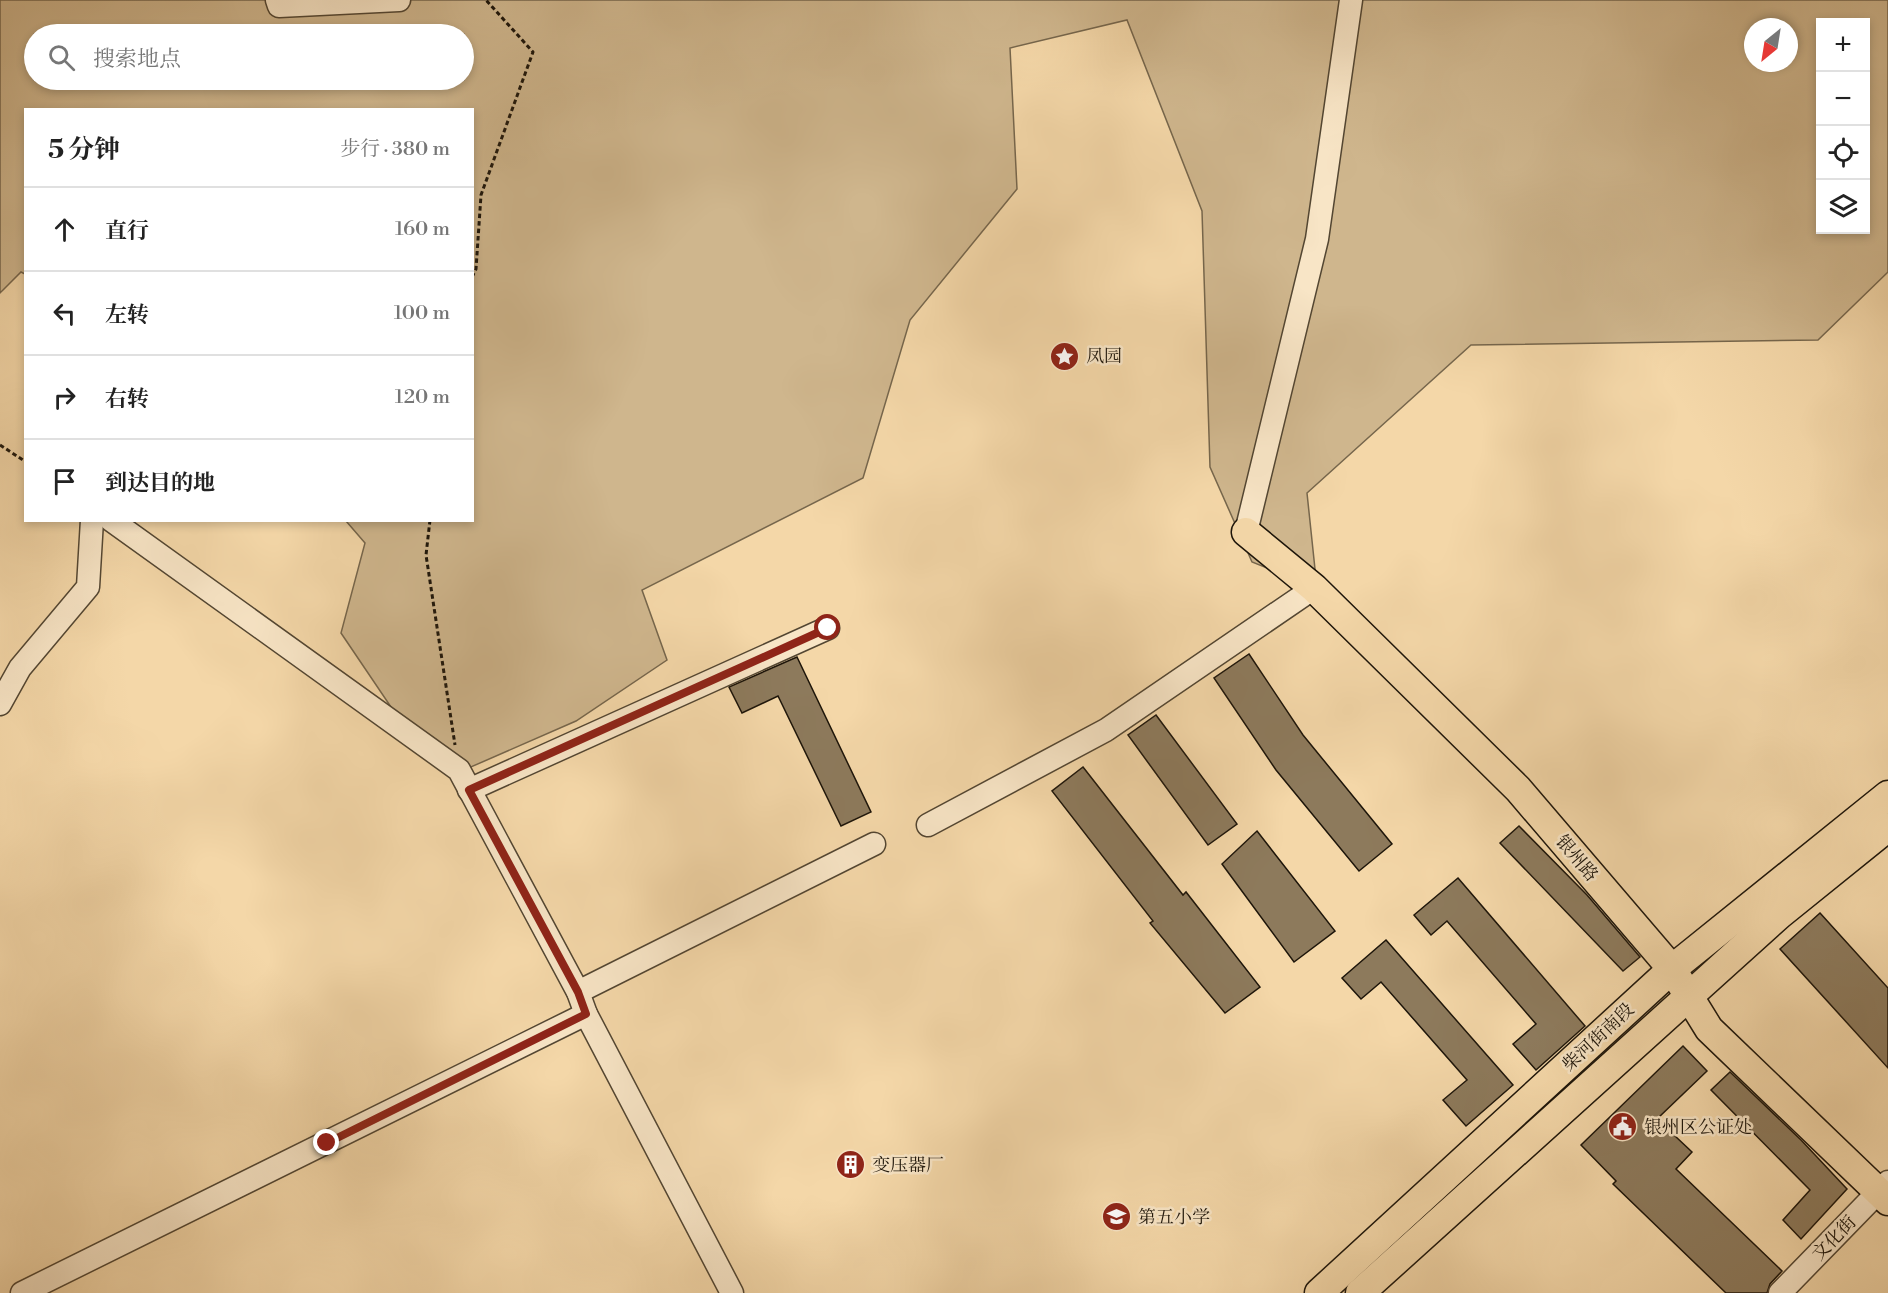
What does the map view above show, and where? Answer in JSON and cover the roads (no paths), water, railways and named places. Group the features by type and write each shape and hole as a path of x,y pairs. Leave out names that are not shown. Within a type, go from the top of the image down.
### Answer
{"main road":[{"name":"银州路","path":"1246,532 1314,588 1518,789 1672,969 1709,1029 1885,1192"},
{"name":"柴河街南段","path":"1319,1293 1672,969 1888,795"},
{"name":"柴河街南段","path":"1360,1293 1779,915 1888,828"}],"street":[{"path":"277,0 279,6 399,0"},
{"path":"1246,532 1317,239 1351,0"},
{"path":"0,704 20,668 88,588 92,522"},
{"path":"114,522 464,780 578,992 586,1014 730,1293"},
{"path":"928,825 1106,730 1314,588"},
{"path":"464,780 828,628"},
{"path":"578,992 874,844"},
{"path":"22,1293 586,1014"},
{"name":"文化街","path":"1779,1293 1885,1192"}],"place":[{"name":"凤园","path":"1065,356"},
{"name":"银州区公证处","path":"1623,1127"},
{"name":"变压器厂","path":"851,1165"},
{"name":"第五小学","path":"1117,1217"}]}
